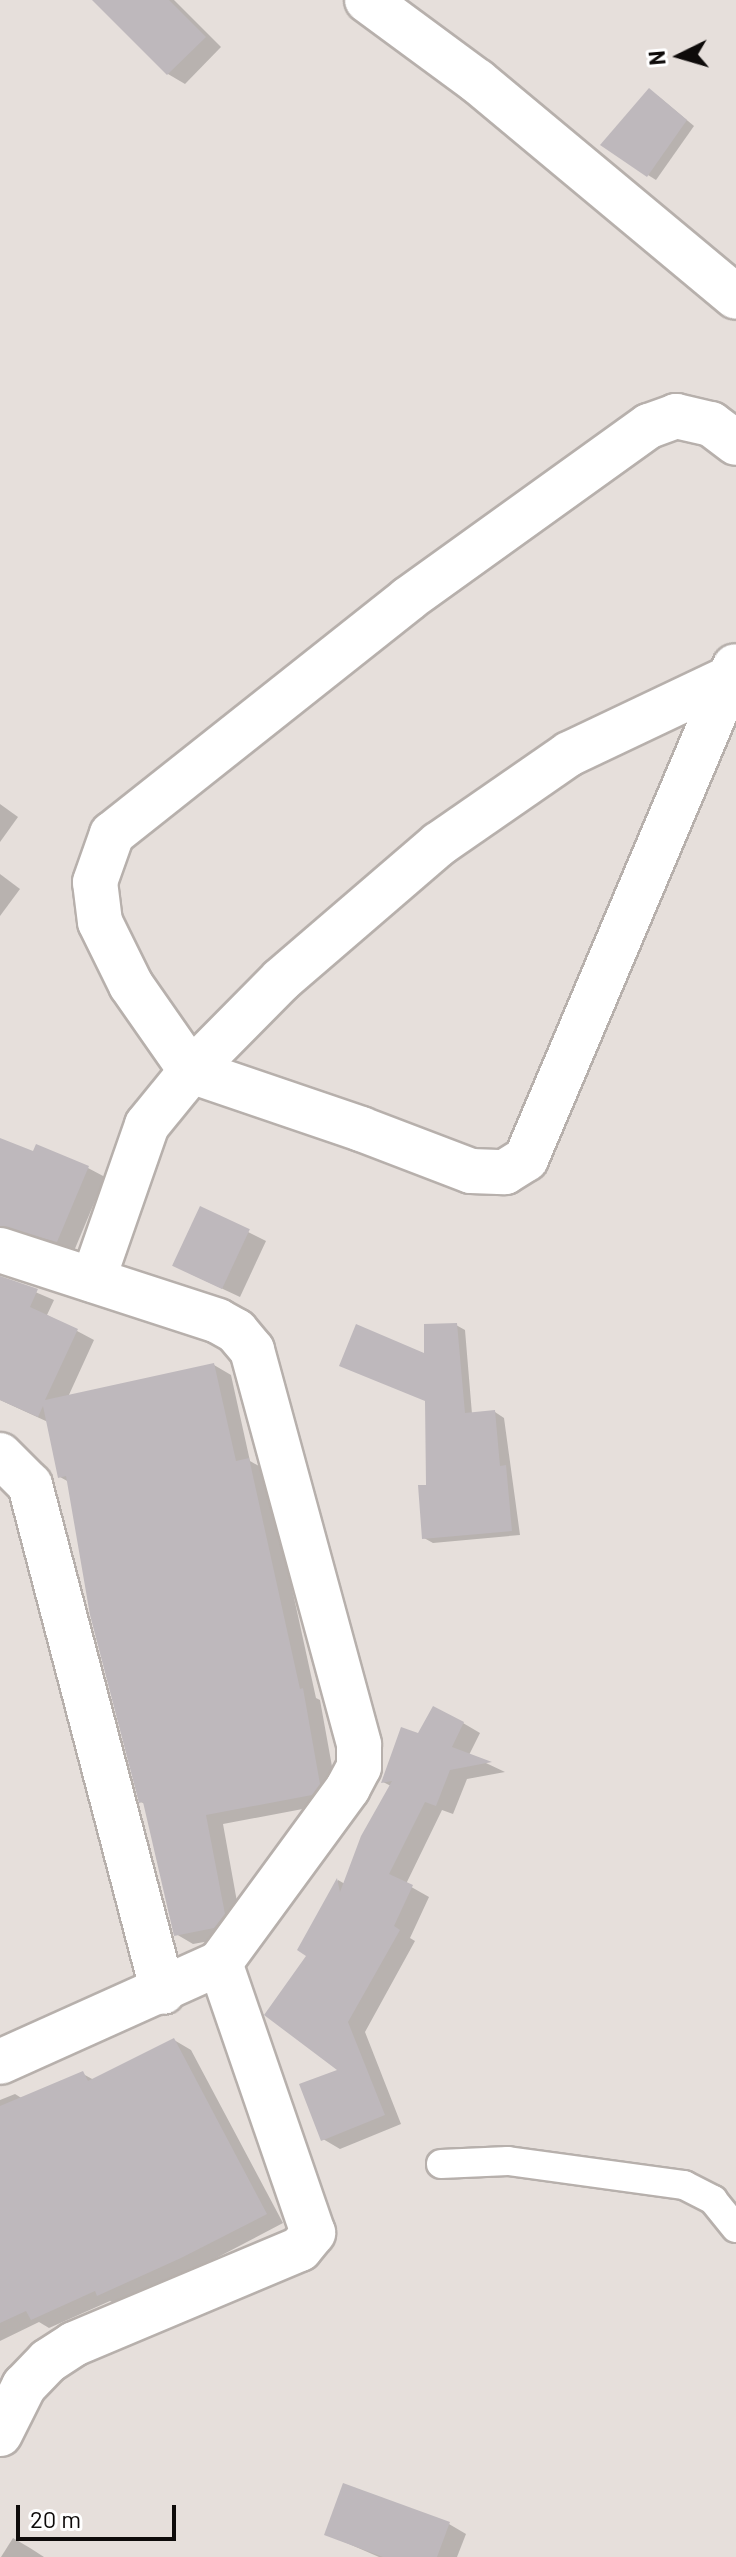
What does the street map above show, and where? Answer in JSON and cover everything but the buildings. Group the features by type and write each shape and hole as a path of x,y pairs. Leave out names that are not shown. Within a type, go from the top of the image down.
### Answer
{"street":[{"path":"367,0 477,81 736,297"},
{"path":"732,671 526,1159 505,1172 471,1171 347,1124 191,1071 131,985 100,922 95,882 112,834 408,599 649,426 676,416 711,424 736,443"},
{"path":"93,1280 147,1125 191,1071 281,980 439,844 569,754 732,671"},
{"path":"0,1250 218,1321 236,1331 252,1350 359,1745 359,1767 348,1788 220,1963 163,1992 0,2062"},
{"path":"0,1455 30,1485 163,1992"},
{"path":"0,2434 24,2386 61,2353 300,2249 313,2233 220,1963"}],"lane":[{"path":"441,2164 508,2161 684,2185 713,2200 736,2228"}]}
